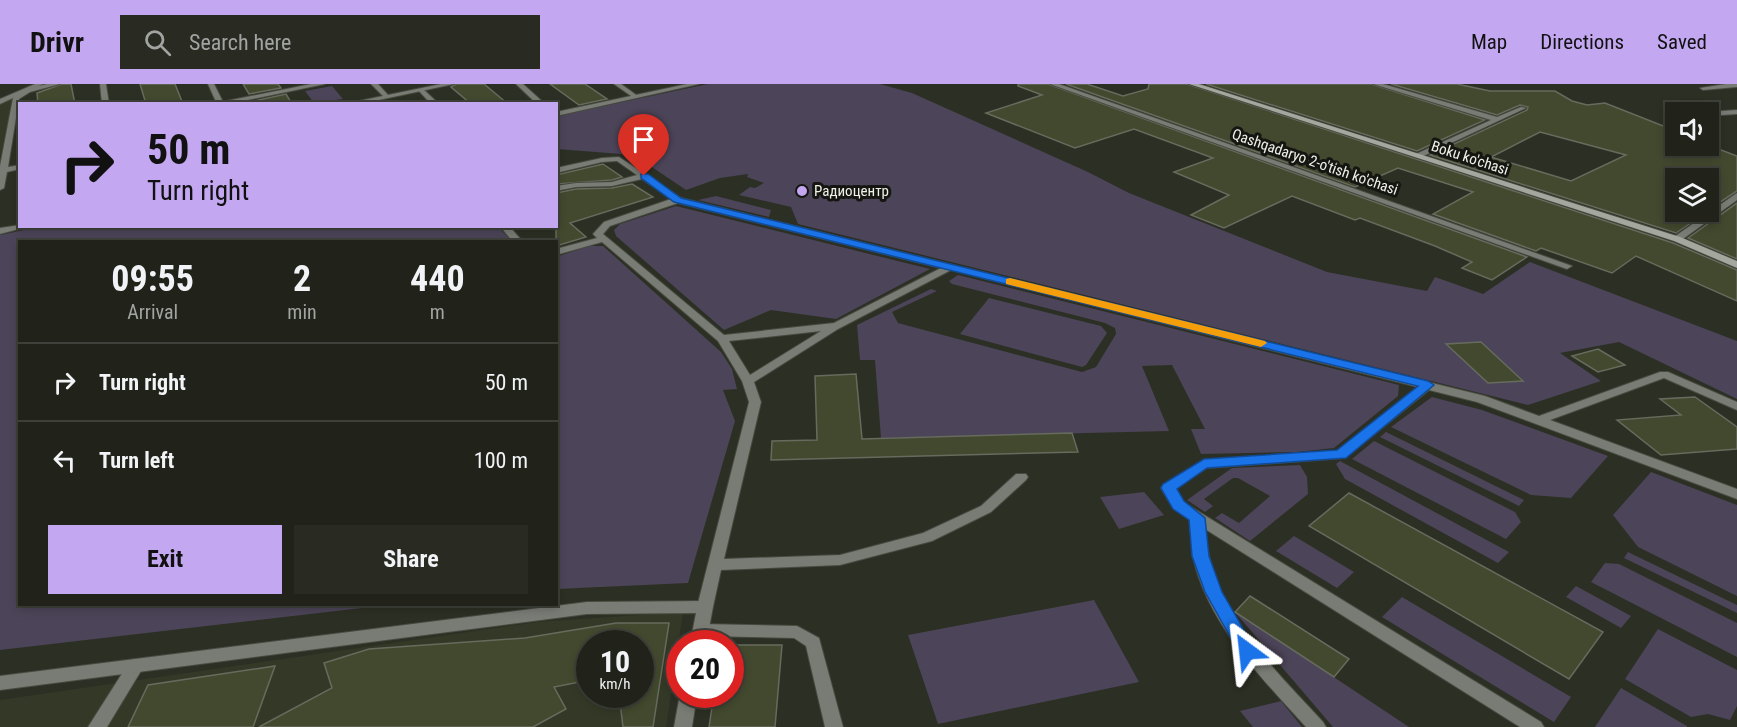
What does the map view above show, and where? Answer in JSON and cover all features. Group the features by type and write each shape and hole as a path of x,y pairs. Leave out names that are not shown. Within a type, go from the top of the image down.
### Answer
{"street":[{"path":"0,102 40,84"},
{"path":"0,188 16,98 28,90 57,84"},
{"path":"103,84 106,102"},
{"path":"211,84 218,102"},
{"path":"223,102 318,84"},
{"path":"374,84 386,96"},
{"path":"357,102 451,84"},
{"path":"519,84 540,102"},
{"path":"617,84 636,97"},
{"path":"558,114 696,84"},
{"name":"Qashqadaryo 2-o'tish ko'chasi","path":"1053,84 1567,266"},
{"name":"Boku ko'chasi","path":"1192,84 1677,239 1737,265"},
{"path":"1376,84 1496,119"},
{"path":"1702,88 1737,85"},
{"path":"422,90 434,102"},
{"path":"1419,156 1523,108"},
{"path":"1719,113 1737,112"},
{"path":"9,140 18,138"},
{"path":"558,171 602,160 620,159 678,200 1481,399 1737,494"},
{"path":"3,170 18,167"},
{"path":"558,189 576,185 612,184 644,176"},
{"path":"1677,239 1737,196"},
{"path":"678,200 608,224 598,234 722,339 748,381 755,402 700,630"},
{"path":"0,231 18,228"},
{"path":"506,228 517,240"},
{"path":"558,251 604,239"},
{"path":"748,381 837,326 950,267"},
{"path":"722,339 837,326"},
{"path":"1540,420 1664,374 1737,406"},
{"path":"1428,385 1340,455 1204,464 1168,488 1178,505 1197,518 1535,727"},
{"path":"715,565 840,560 927,537 986,509 1021,477"},
{"path":"1197,518 1201,556 1219,602 1247,651 1317,727"},
{"path":"0,683 588,608 705,607"},
{"path":"744,635 797,632 813,643 834,727"},
{"path":"97,727 136,666"},
{"path":"683,727 686,708"}],"shaded area":[{"path":"708,84 880,84 912,93 1088,172 1129,193 1327,272 1427,291 1435,277 1483,294 1530,262 1737,341 1737,399 1619,342 1560,353 1601,381 1528,405 798,224 791,207 739,195 750,187 755,188 764,183 747,177 748,174 720,178 686,190 634,155 558,149 558,116"},
{"path":"332,86 343,99 313,102 305,91"},
{"path":"13,100 0,157 0,103"},
{"path":"716,196 771,210 769,217 698,200"},
{"path":"676,206 930,269 836,319 771,310 724,330 616,236 614,230 620,224"},
{"path":"34,228 499,228 511,240 18,240 18,606 379,606 0,650 0,235"},
{"path":"588,246 603,246 721,352 732,369 737,389 723,390 735,421 688,583 558,589 558,256"},
{"path":"958,275 1399,385 1398,396 1334,448 1297,452 1201,454 1191,429 1205,429 1172,365 1142,366 1169,431 881,438 875,360 860,360 857,325 931,289 937,291 892,312 898,323 1082,372 1096,367 1116,334 1115,328 1105,323 952,284 949,281"},
{"path":"989,298 1101,326 1107,333 1086,365 1082,367 960,334"},
{"path":"1432,397 1482,410 1608,456 1571,498 1531,495 1391,427"},
{"path":"1386,432 1524,500 1519,506 1380,437"},
{"path":"1374,441 1515,512 1521,522 1506,539 1352,459"},
{"path":"1340,461 1509,552 1498,563 1345,479 1336,464"},
{"path":"1300,465 1307,477 1308,494 1250,541 1215,518 1222,513 1239,523 1270,496 1238,478 1233,478 1204,499 1213,506 1205,512 1187,500 1232,468"},
{"path":"1651,472 1737,505 1737,596 1638,547 1613,515"},
{"path":"1144,492 1164,515 1119,529 1100,497"},
{"path":"1294,536 1354,572 1337,588 1276,551"},
{"path":"1628,552 1737,605 1737,613 1624,558"},
{"path":"1605,563 1619,564 1737,623 1737,657 1591,582"},
{"path":"1576,586 1631,616 1621,628 1566,597"},
{"path":"1402,597 1571,697 1554,722 1382,617"},
{"path":"1094,600 1139,682 938,724 908,635"},
{"path":"1234,611 1409,727 1333,727"},
{"path":"683,612 680,630 666,630 666,708 669,708 666,727 0,727 0,700 538,622"},
{"path":"1658,629 1737,670 1737,706 1730,720 1708,714 1691,717 1625,679"},
{"path":"1621,688 1687,726 1687,727 1595,727"},
{"path":"1281,701 1302,727 1253,727 1240,711"}],"building":[{"path":"62,84 71,84 75,102 38,102 37,93"},
{"path":"140,84 175,84 182,102 145,102"},
{"path":"243,84 278,84 281,88 249,94"},
{"path":"456,84 484,84 506,102 469,102 451,87"},
{"path":"550,84 585,84 607,99 579,105"},
{"path":"1018,84 1048,84 1527,257 1492,280 1462,268 1472,262 1435,246 1360,218 1355,220 1292,196 1224,228 1191,215 1229,195 1174,172 1213,158 1134,129 1075,148 986,113 1042,95 1018,86"},
{"path":"1066,84 1087,84 1123,96 1148,89 1149,84 1187,84 1673,243 1737,270 1737,301 1636,256 1612,273 1541,248 1536,251 1433,214 1473,192 1398,168 1355,187"},
{"path":"1206,84 1371,84 1485,120 1417,151"},
{"path":"1391,84 1457,84 1490,91 1555,91 1572,101 1587,105 1605,103 1665,127 1665,156 1719,156 1719,149 1737,156 1737,191 1719,203 1719,168 1665,168 1665,222 1692,222 1676,233 1430,155 1527,110 1528,107 1520,105 1497,115","holes":["1540,132 1626,155 1571,181 1491,157"]},
{"path":"286,94 291,102 254,102"},
{"path":"603,164 622,177 612,180 558,184 558,175"},
{"path":"632,184 653,197 570,223 586,237 558,245 556,228 558,228 558,193 576,189 612,188"},
{"path":"1737,203 1737,259 1688,238 1710,222 1719,222 1719,216"},
{"path":"1481,342 1523,381 1488,383 1446,344"},
{"path":"1598,349 1625,365 1598,372 1572,356"},
{"path":"856,374 862,439 1072,433 1078,452 771,460 772,441 817,440 815,376"},
{"path":"1695,397 1737,427 1737,449 1661,455 1617,420 1681,415 1660,399"},
{"path":"1349,493 1603,632 1569,679 1309,526"},
{"path":"1250,596 1349,659 1334,677 1235,612"},
{"path":"616,623 669,623 666,630 653,727 623,727 621,708 654,708 654,630 576,630 576,683 554,687 566,709 533,727 259,727 332,688 324,663 369,649 525,638"},
{"path":"744,645 782,645 775,727 709,727 712,708 744,708"},
{"path":"275,666 253,727 128,727 148,685"}],"slow traffic":[{"path":"1010,282 1261,343"}],"place":[{"name":"Радиоцентр","path":"802,191"}],"route":[{"path":"644,176 678,200 1428,385 1340,455 1204,464 1168,488 1178,505 1197,518 1201,556 1214,592 1247,651"}]}
